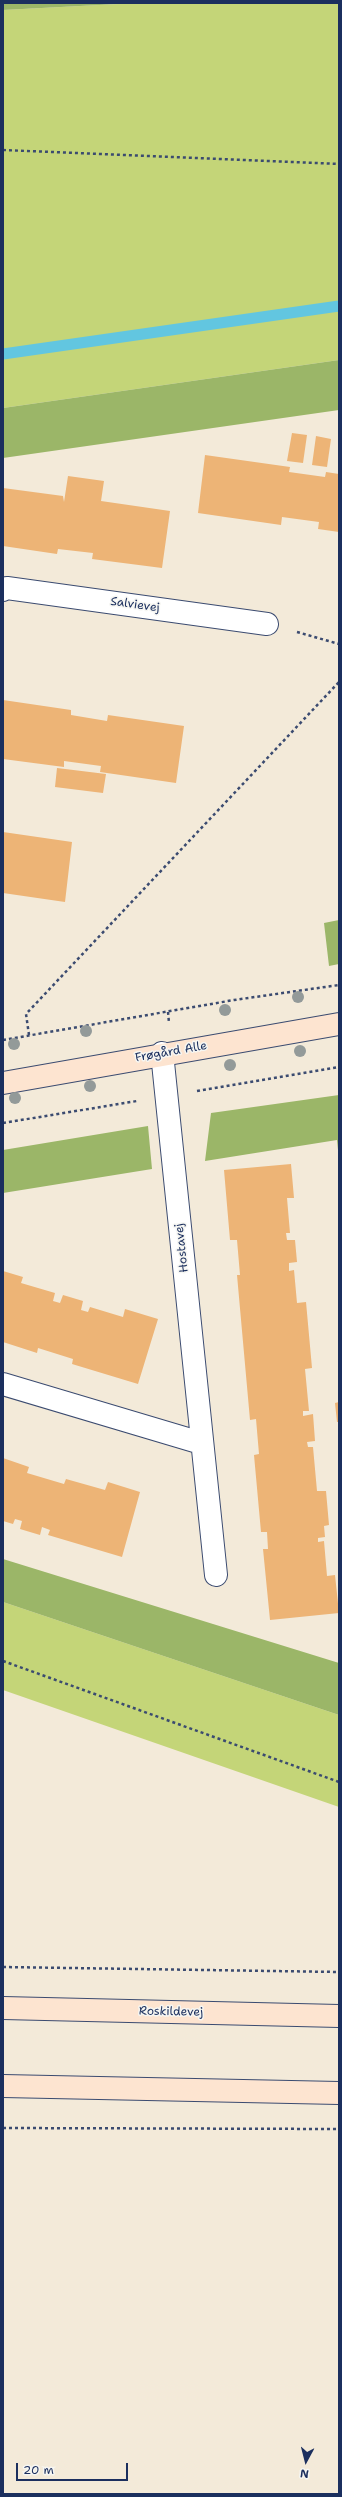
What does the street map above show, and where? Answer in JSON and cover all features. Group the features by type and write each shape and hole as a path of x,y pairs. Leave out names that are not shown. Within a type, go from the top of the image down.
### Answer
{"main road":[{"name":"Frøgård Alle","path":"3,1083 162,1053 339,1024"},
{"name":"Roskildevej","path":"3,2008 339,2016"},
{"path":"3,2086 339,2093"}],"street":[{"name":"Salvievej","path":"3,590 6,588 267,624"},
{"name":"Hostavej","path":"162,1053 201,1443 216,1575"},
{"path":"3,1384 201,1443"}],"path":[{"path":"3,150 339,164"},
{"path":"267,624 339,644"},
{"path":"29,1035 26,1014 339,682"},
{"path":"3,1040 234,1000 339,985"},
{"path":"3,1661 339,1782"},
{"path":"3,1967 339,1972"},
{"path":"3,2128 339,2129"}],"green space":[{"path":"3,3 138,3 3,10"},
{"path":"138,3 339,3 339,360 3,408 3,10"},
{"path":"339,360 339,410 3,458 3,408"},
{"path":"339,920 339,964 329,966 324,923"},
{"path":"339,1095 339,1160 337,1140 205,1161 211,1113"},
{"path":"148,1126 152,1169 3,1193 3,1150"},
{"path":"3,1559 339,1663 339,1715 3,1602"},
{"path":"3,1602 339,1715 339,1807 3,1690"}],"building":[{"path":"292,433 307,435 303,463 287,461"},
{"path":"316,436 331,439 327,467 312,465"},
{"path":"205,455 290,467 289,472 325,477 326,472 339,474 339,532 318,529 319,522 282,517 281,525 198,513"},
{"path":"68,476 104,481 101,501 170,511 162,568 92,559 93,553 58,549 57,554 3,546 3,488 63,496 64,502"},
{"path":"3,700 71,710 71,715 107,721 108,715 184,726 176,783 100,772 101,766 64,761 64,767 3,759"},
{"path":"57,768 106,774 103,793 55,787"},
{"path":"3,832 72,842 65,902 3,893"},
{"path":"291,1164 294,1198 287,1198 290,1233 286,1233 287,1240 295,1240 297,1262 289,1263 289,1271 294,1270 297,1303 306,1302 312,1368 305,1369 309,1411 303,1411 303,1416 313,1414 315,1441 307,1442 308,1447 313,1447 317,1491 326,1491 329,1525 324,1526 325,1537 318,1538 318,1542 324,1541 327,1576 335,1575 339,1613 270,1620 263,1549 268,1549 267,1532 261,1532 254,1455 259,1454 256,1419 250,1420 237,1275 240,1275 237,1240 230,1240 224,1170"},
{"path":"3,1271 23,1277 21,1283 55,1293 53,1301 60,1303 63,1295 83,1301 81,1310 88,1312 90,1307 123,1317 125,1309 158,1319 138,1384 72,1364 73,1359 38,1348 37,1353 3,1342"},
{"path":"339,1402 339,1422 337,1422 335,1403"},
{"path":"3,1458 29,1467 27,1473 64,1484 66,1479 105,1490 108,1482 140,1492 122,1557 48,1535 50,1530 42,1527 40,1535 20,1529 22,1521 15,1519 13,1524 3,1521"}],"waterway":[{"path":"3,354 339,306"}]}
